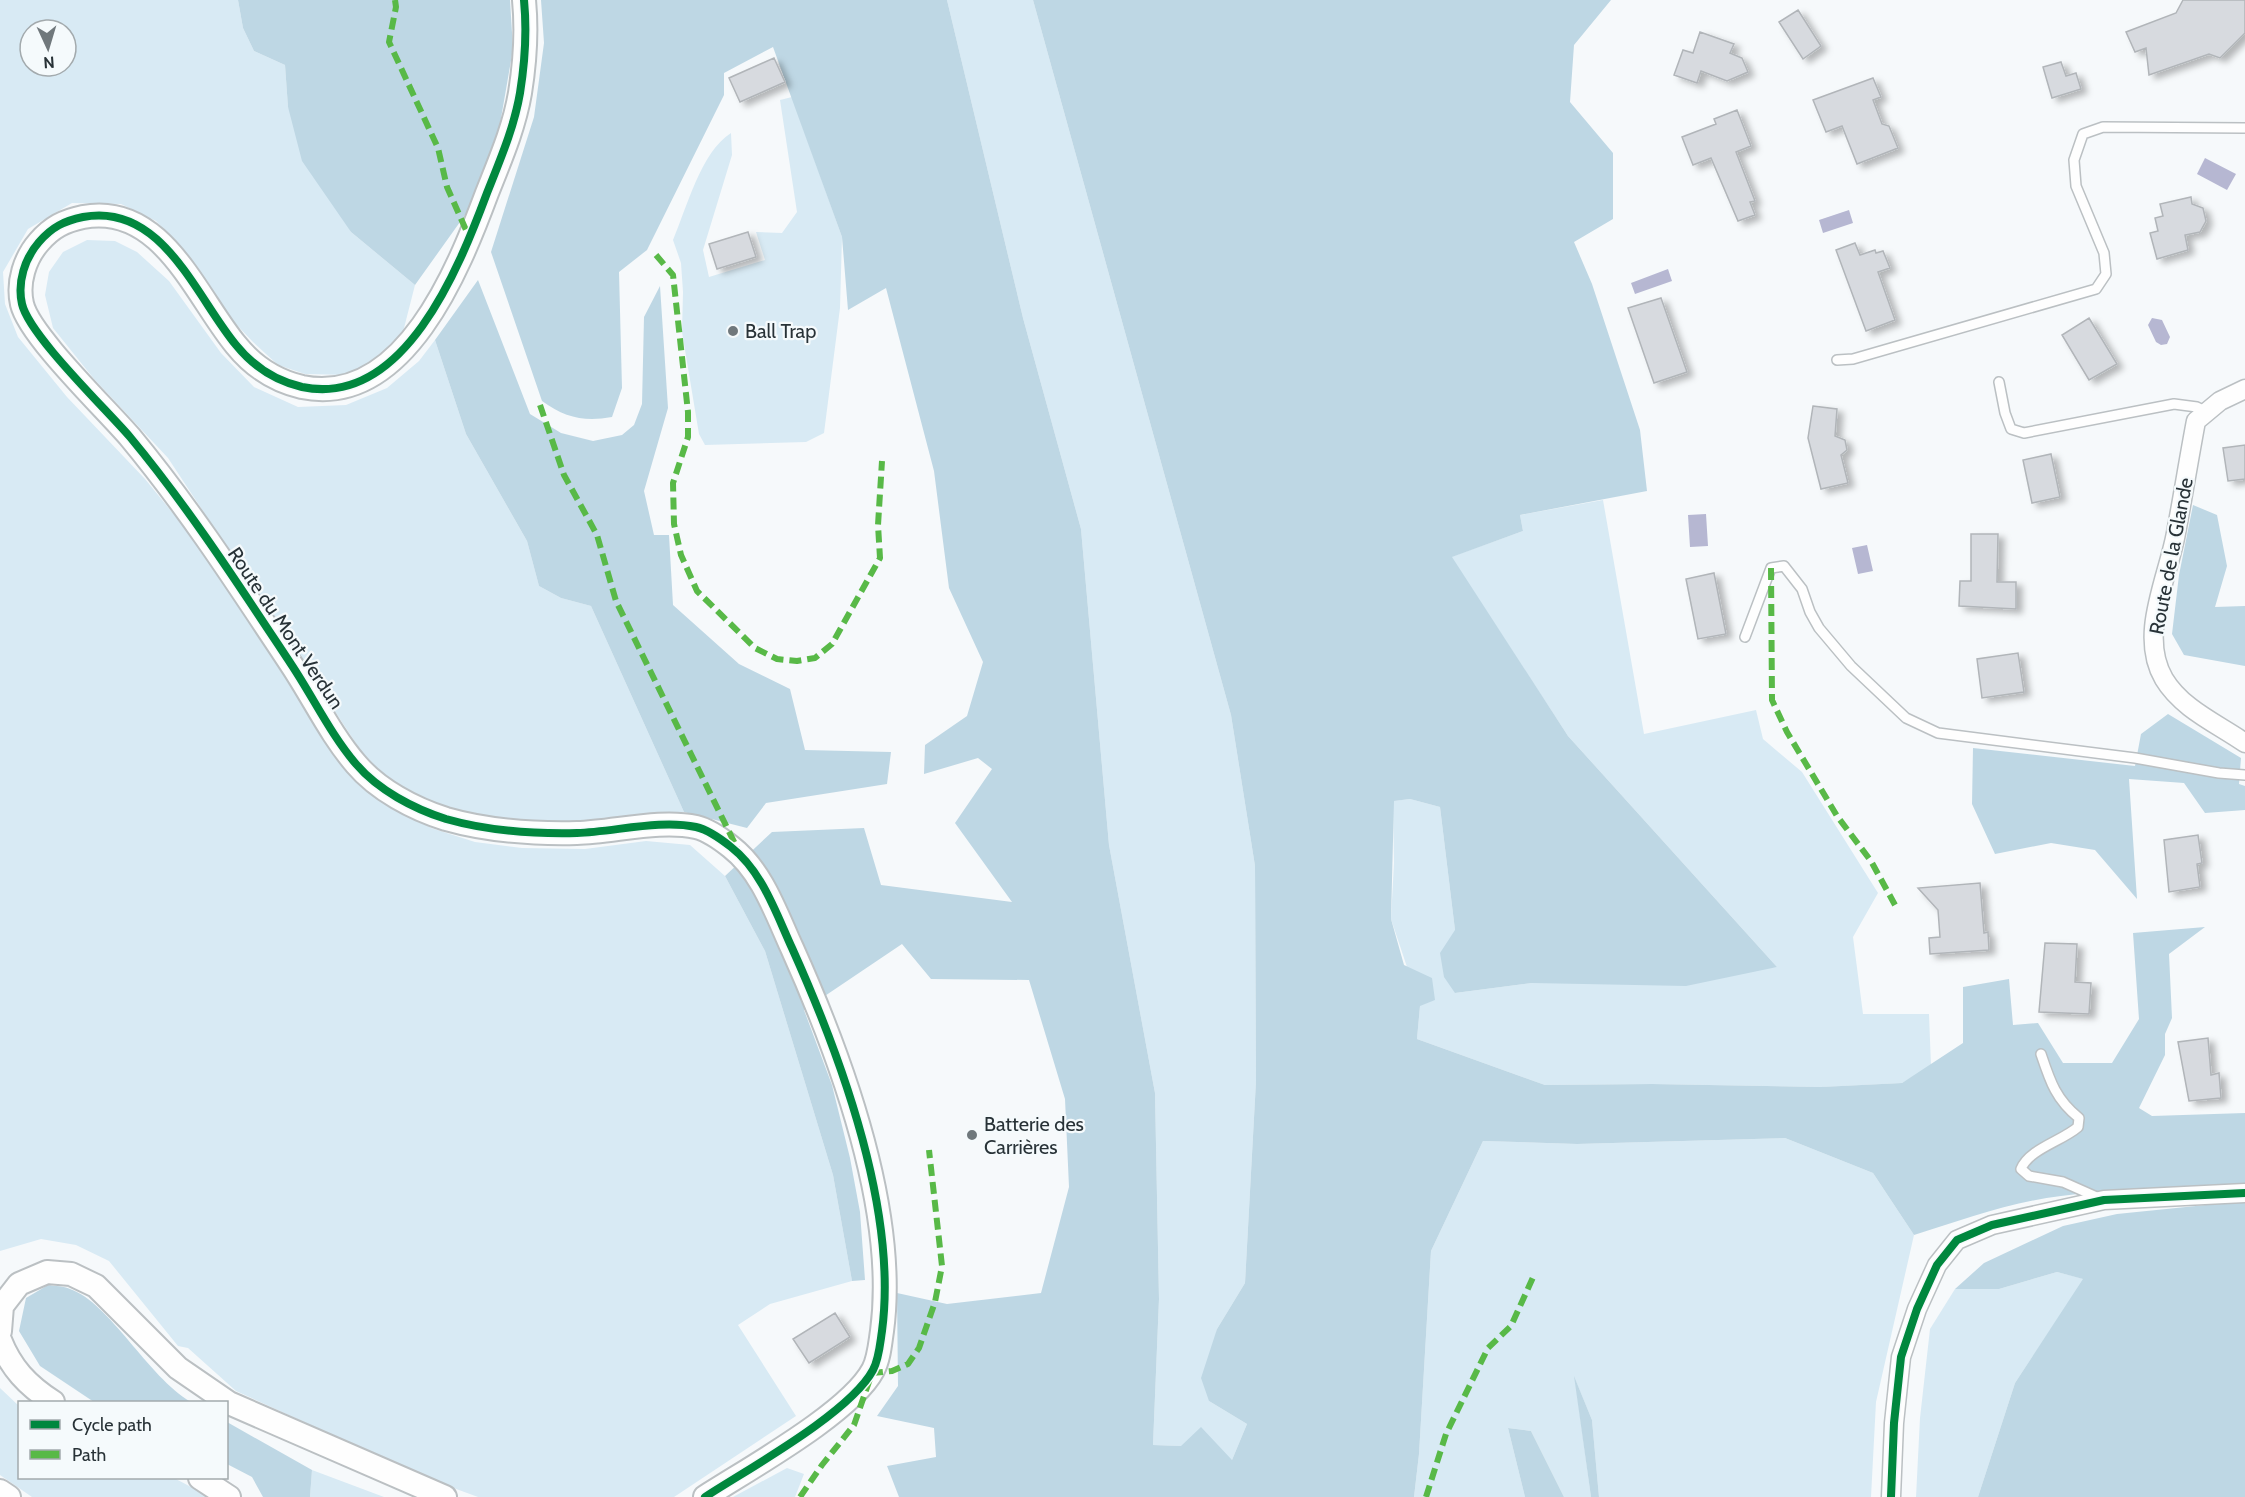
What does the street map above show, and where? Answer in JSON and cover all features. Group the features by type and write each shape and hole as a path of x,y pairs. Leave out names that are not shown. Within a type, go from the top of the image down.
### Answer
{"street":[{"name":"Route du Mont Verdun","path":"524,0 525,54 520,97 511,131 470,239 414,339 383,369 349,386 317,388 306,388 267,374 237,347 184,268 148,231 98,215 74,218 51,228 27,255 22,282 22,306 38,335 165,480 291,663 355,763 383,789 442,818 525,833 584,833 649,826 696,827 716,836 740,855 761,882 809,986 846,1087 866,1158 880,1229 886,1302 880,1349 872,1373 843,1404 807,1431 705,1497"},
{"name":"Route de la Glande","path":"2245,389 2220,401 2196,421 2176,536 2155,617 2154,656 2164,679 2178,697 2200,715 2245,743"},
{"path":"1891,1497 1894,1423 1901,1357 1917,1309 1937,1265 1957,1240 1992,1225 2104,1200 2245,1193"},
{"path":"0,1331 2,1306 19,1284 47,1272 71,1274 96,1286 178,1368 227,1401"},
{"path":"0,1340 10,1364 40,1394 51,1401"},
{"path":"228,1402 445,1497"},
{"path":"202,1479 229,1497"},
{"path":"0,1491 9,1497"}],"lane":[{"path":"1837,360 1853,359 2096,289 2106,274 2104,253 2076,186 2074,160 2083,134 2103,127 2245,129"},
{"path":"1999,382 2005,413 2011,429 2024,433 2174,404 2197,407 2207,412"},
{"path":"1745,637 1771,568 1784,566 1802,589 1810,612 1819,628 1851,666 1906,717 1938,733 2135,758 2219,773 2245,775"},
{"path":"2041,1054 2062,1106 2079,1118 2078,1127 2066,1138 2024,1161 2021,1169 2029,1176 2063,1182 2104,1200"}],"shaded area":[{"path":"0,0 238,0 243,28 254,51 285,65 288,107 351,232 415,285 403,332 376,358 348,375 305,374 278,365 231,319 189,256 156,221 121,204 72,203 28,229 3,272 5,304 18,337 67,397 145,479 194,539 343,763 382,801 431,828 475,842 522,848 585,849 646,841 690,845 725,876 765,951 833,1175 852,1281 770,1304 738,1325 796,1416 674,1497 478,1497 429,1479 236,1391 188,1348 178,1346 109,1261 76,1245 41,1239 0,1251"},
{"path":"238,0 510,0 513,49 500,124 470,208 415,285 351,232 302,161 288,107 285,65 254,51 243,28"},
{"path":"541,0 947,0 1023,318 1081,529 1109,845 1155,1093 1159,1299 1153,1445 1181,1446 1201,1427 1232,1460 1247,1424 1209,1401 1201,1378 1217,1329 1245,1283 1256,1081 1255,866 1231,715 1033,0 1611,0 1574,45 1570,102 1613,153 1613,219 1574,242 1592,284 1640,430 1647,491 1520,515 1523,531 1452,557 1568,736 1777,967 1686,986 1532,983 1455,993 1444,977 1440,953 1455,930 1440,807 1410,799 1394,801 1391,919 1404,965 1432,978 1435,1000 1420,1006 1417,1039 1545,1085 1821,1087 1902,1083 1963,1043 1963,987 2009,979 2013,1025 2038,1023 2063,1063 2112,1063 2139,1019 2133,933 2205,927 2169,954 2172,1018 2165,1034 2165,1055 2139,1108 2152,1116 2245,1113 2245,1186 2130,1190 2061,1196 2005,1207 1914,1235 1873,1173 1785,1138 1577,1144 1483,1141 1431,1251 1419,1454 1414,1497 899,1497 887,1466 936,1457 934,1428 877,1416 898,1386 897,1293 947,1304 1041,1293 1069,1187 1065,1099 1029,980 931,979 902,944 804,1010 832,1085 850,1158 860,1212 865,1280 852,1281 833,1175 765,951 725,876 772,832 864,828 881,885 1012,902 955,823 992,769 978,758 924,774 925,745 967,716 983,662 949,588 934,471 886,288 848,310 842,237 773,47 724,73 724,95 647,250 619,272 622,388 612,417 584,419 567,415 542,401 491,252 534,117 544,43"},
{"path":"947,0 1033,0 1231,715 1255,866 1256,1081 1245,1283 1217,1329 1209,1401 1247,1424 1232,1460 1181,1446 1153,1445 1159,1299 1155,1093 1109,845 1081,529 1023,318"},
{"path":"792,97 842,237 840,308 824,433 806,442 705,445 699,434 682,332 681,263 673,240 703,167 720,142 731,133 732,155 703,250 709,277 765,260 756,232 782,233 797,212 780,100"},
{"path":"2205,158 2236,174 2227,190 2197,174"},
{"path":"1849,210 1853,223 1823,233 1819,220"},
{"path":"87,240 115,241 137,252 169,281 221,353 254,387 298,407 346,405 387,388 419,361 435,340 466,434 527,541 539,586 561,598 591,606 684,812 583,822 515,822 450,809 401,786 379,770 361,751 168,458 94,379 53,328 45,295 49,272 63,252"},
{"path":"1668,269 1672,281 1635,294 1631,283"},
{"path":"478,280 530,414 561,433 593,441 622,435 634,425 642,404 644,317 660,286 668,408 644,491 654,535 669,535 673,605 739,664 790,689 805,750 891,752 887,784 766,803 747,828 684,812 591,606 561,598 539,586 527,541 466,434 435,340"},
{"path":"2152,318 2162,320 2170,337 2167,344 2161,345 2156,342 2148,325"},
{"path":"1603,500 1644,734 1756,710 1763,739 1802,772 1878,893 1853,937 1863,1014 1929,1014 1931,1066 1902,1083 1822,1087 1545,1085 1417,1039 1420,1006 1391,919 1394,863 1393,801 1410,799 1440,807 1455,930 1455,993 1532,983 1777,967 1568,736 1451,557 1523,531 1520,515"},
{"path":"2193,505 2217,515 2227,566 2215,607 2245,606 2245,666 2184,655 2172,634 2179,575"},
{"path":"1706,514 1708,546 1690,547 1688,515"},
{"path":"1867,545 1873,571 1858,574 1852,548"},
{"path":"2168,714 2241,758 2239,784 2245,786 2245,810 2205,813 2184,783 2129,779 2137,899 2095,850 2051,843 1995,854 1972,804 1973,748 2135,766 2141,734"},
{"path":"1785,1138 1873,1173 1914,1235 1876,1402 1871,1497 1599,1497 1592,1420 1575,1379 1591,1497 1564,1497 1531,1431 1508,1428 1525,1497 1414,1497 1419,1454 1431,1251 1483,1141 1577,1144"},
{"path":"2245,1201 2245,1497 1978,1497 2015,1383 2083,1279 2057,1272 1999,1289 1955,1289 1984,1263 2063,1226 2117,1214"},
{"path":"2057,1272 2084,1279 2015,1383 1978,1497 1916,1497 1920,1418 1930,1329 1955,1289 1999,1289"},
{"path":"48,1285 68,1288 85,1297 114,1324 159,1376 190,1401 92,1401 40,1366 19,1331 26,1298"},
{"path":"1574,1376 1592,1420 1599,1497 1591,1497"},
{"path":"0,1388 18,1405 18,1479 176,1479 210,1497 32,1497 0,1475"},
{"path":"228,1423 312,1470 310,1497 263,1497 252,1477 228,1465"},
{"path":"1508,1428 1531,1431 1564,1497 1525,1497"},
{"path":"787,1468 804,1474 795,1497 733,1497"},
{"path":"312,1470 384,1497 310,1497"}],"building":[{"path":"2183,0 2245,0 2245,33 2220,58 2209,54 2149,75 2146,48 2135,52 2126,32 2176,13"},
{"path":"1798,10 1821,46 1803,59 1779,22"},
{"path":"1700,32 1734,44 1730,53 1742,58 1748,72 1727,81 1701,71 1697,83 1674,75 1683,50 1693,53"},
{"path":"774,58 785,82 740,102 729,78"},
{"path":"2061,62 2066,76 2076,73 2081,89 2052,98 2043,67"},
{"path":"1873,78 1881,97 1873,100 1882,124 1889,126 1898,148 1857,164 1842,126 1826,132 1813,100"},
{"path":"1737,110 1751,146 1736,152 1755,201 1750,202 1755,215 1738,221 1711,158 1693,165 1682,137 1716,124 1714,119"},
{"path":"2191,197 2192,204 2203,208 2206,221 2200,232 2185,235 2188,250 2157,259 2150,233 2158,231 2155,218 2163,216 2160,204"},
{"path":"748,232 756,257 717,269 709,244"},
{"path":"1855,243 1860,255 1875,250 1876,253 1883,251 1890,268 1878,272 1895,320 1866,331 1836,250"},
{"path":"1661,298 1687,372 1654,383 1628,308"},
{"path":"2089,318 2117,364 2089,380 2062,335"},
{"path":"1813,406 1837,409 1835,436 1845,440 1847,450 1841,455 1848,483 1821,489 1808,438"},
{"path":"2245,445 2245,479 2228,481 2223,448"},
{"path":"2051,454 2060,497 2032,503 2023,460"},
{"path":"1971,534 1998,534 1997,582 2016,582 2016,609 1959,606 1960,581 1971,581"},
{"path":"1714,573 1726,634 1698,639 1686,579"},
{"path":"2018,653 2024,692 1982,698 1977,659"},
{"path":"2198,835 2202,863 2197,864 2200,887 2169,892 2164,840"},
{"path":"1980,883 1984,933 1988,932 1989,950 1930,954 1929,938 1940,937 1938,910 1918,888"},
{"path":"2045,943 2077,944 2075,982 2091,983 2089,1014 2039,1012"},
{"path":"2208,1038 2211,1075 2219,1073 2221,1098 2189,1101 2178,1042"},
{"path":"835,1313 850,1337 809,1363 793,1339"}],"marked path":[{"path":"395,0 396,7 389,42 438,148 447,187 470,239"},
{"path":"656,255 673,275 688,412 688,437 673,483 674,524 681,555 697,591 755,648 777,659 797,661 815,658 832,644 880,558 878,525 882,461"},
{"path":"540,405 564,475 597,535 616,601 737,848"},
{"path":"1771,568 1772,700 1787,732 1837,816 1871,861 1895,905"},
{"path":"800,1497 854,1425 872,1373 892,1371 908,1364 919,1348 935,1302 942,1266 929,1150"},
{"path":"1426,1497 1446,1434 1488,1348 1511,1326 1535,1273"}],"cycle path":[{"path":"524,0 525,46 517,106 506,144 475,224 443,293 422,326 398,355 370,376 338,388 302,387 266,372 236,345 191,279 156,238 135,224 111,216 83,217 59,225 49,232 34,248 26,263 21,279 21,296 22,304 38,334 152,464 214,548 253,606 338,741 356,764 375,782 397,798 434,815 495,829 561,833 667,824 701,828 731,847 760,880 811,991 846,1085 861,1135 882,1236 885,1285 882,1331 873,1370 861,1387 843,1404 771,1456 705,1497"},
{"path":"1891,1497 1894,1423 1901,1357 1917,1309 1937,1265 1957,1240 1992,1225 2104,1200 2245,1193"}],"place":[{"name":"Ball Trap","path":"733,331"},
{"name":"Batterie des Carrières","path":"972,1135"}]}
